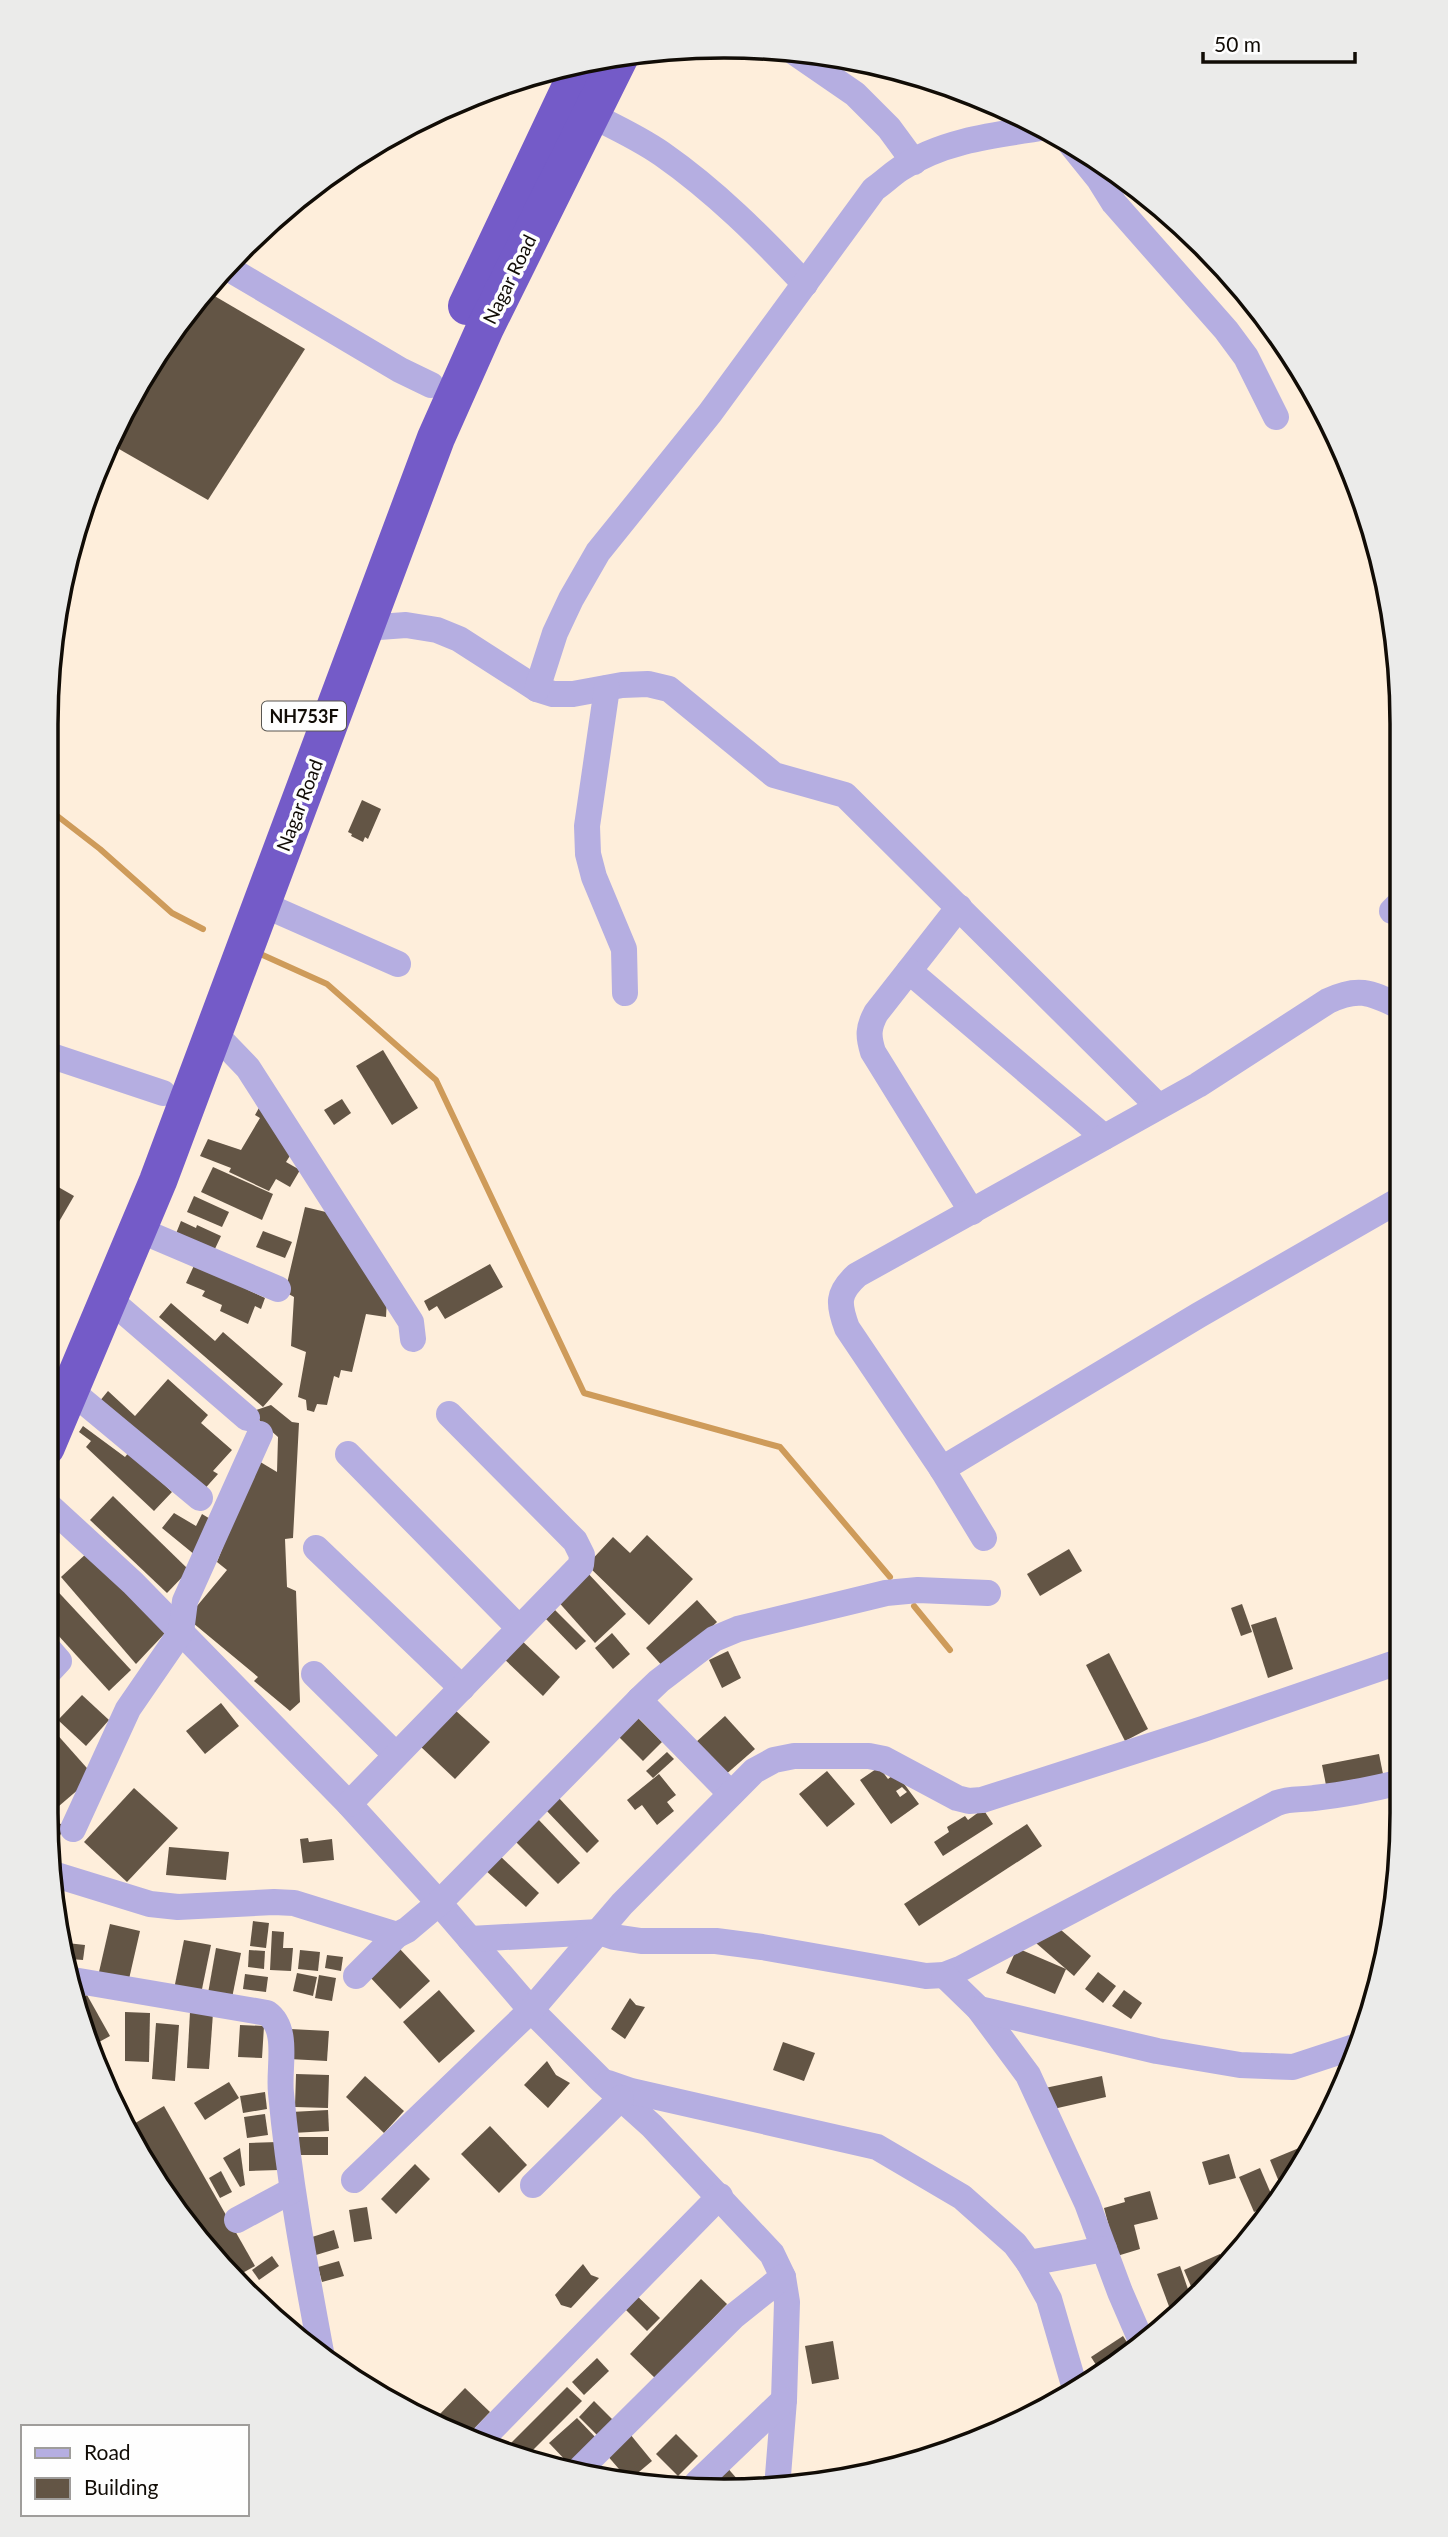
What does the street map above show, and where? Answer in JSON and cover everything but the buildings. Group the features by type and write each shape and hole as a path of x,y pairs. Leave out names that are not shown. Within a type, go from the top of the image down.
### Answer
{"highway":[{"name":"Nagar Road","path":"58,1385 108,1298 137,1229 436,438 485,328 615,67"},
{"name":"Nagar Road","path":"58,1385 133,1172 412,429 577,75"}],"street":[{"path":"810,63 855,94 889,128 914,162"},
{"path":"591,115 661,153 713,193 760,236 805,284"},
{"path":"537,689 555,633 571,598 598,552 710,413 874,190 901,168 941,149 995,135 1027,130"},
{"path":"1091,168 1114,203 1233,339 1251,366 1276,416"},
{"path":"235,272 400,370 432,385"},
{"path":"365,628 406,625 437,630 459,639 537,689 553,694 648,684 669,689 774,775 845,795 1158,1106"},
{"path":"607,688 587,826 588,854 594,877 624,949 625,993"},
{"path":"959,907 876,1013 869,1025 868,1037 873,1052 972,1212"},
{"path":"251,933 398,964"},
{"path":"909,971 1104,1137"},
{"path":"984,1538 942,1469 848,1328 841,1312 844,1286 856,1275 1198,1084 1343,994 1360,991 1390,1002"},
{"path":"214,1030 248,1068 411,1322 413,1339"},
{"path":"58,1058 163,1093"},
{"path":"942,1469 1199,1315 1390,1205"},
{"path":"137,1229 278,1289"},
{"path":"74,1829 128,1709 181,1632 185,1601 253,1426 108,1298"},
{"path":"58,1385 200,1498"},
{"path":"349,1804 581,1564 582,1555 575,1541 449,1413"},
{"path":"348,1454 519,1628"},
{"path":"58,1514 133,1583 349,1804 531,2010 652,2126 720,2196 772,2255 783,2277 787,2302 784,2400 778,2477"},
{"path":"316,1548 462,1688"},
{"path":"356,1976 397,1935 439,1903 659,1681 714,1639 738,1629 886,1593 918,1590 988,1593"},
{"path":"354,2180 531,2010 622,1904 731,1794 754,1772 774,1760 794,1756 869,1756 884,1759 957,1798 982,1800 1203,1729 1390,1665"},
{"path":"314,1674 396,1755"},
{"path":"639,1700 731,1794"},
{"path":"470,1939 599,1932 641,1941 716,1941 926,1976 944,1975 974,1962 1277,1803 1287,1799 1315,1798 1390,1785"},
{"path":"61,1876 150,1904 178,1908 295,1903 397,1935"},
{"path":"944,1975 979,2009 1028,2075 1087,2203 1139,2335"},
{"path":"79,1981 267,2013 275,2019 279,2026 280,2083 291,2191 319,2343"},
{"path":"979,2009 1157,2051 1240,2066 1293,2067 1347,2049"},
{"path":"601,2080 631,2091 877,2147 962,2197 1015,2244 1029,2263 1049,2299 1073,2380"},
{"path":"533,2185 621,2098"},
{"path":"237,2220 291,2191"},
{"path":"485,2435 720,2196"},
{"path":"1029,2263 1104,2249"},
{"path":"585,2464 734,2316 783,2277"},
{"path":"702,2478 784,2400"}],"waterway":[{"path":"58,817 100,849 172,913 203,929"},
{"path":"256,952 327,984 436,1080 584,1393 780,1447 890,1577"},
{"path":"914,1606 950,1650"}]}
